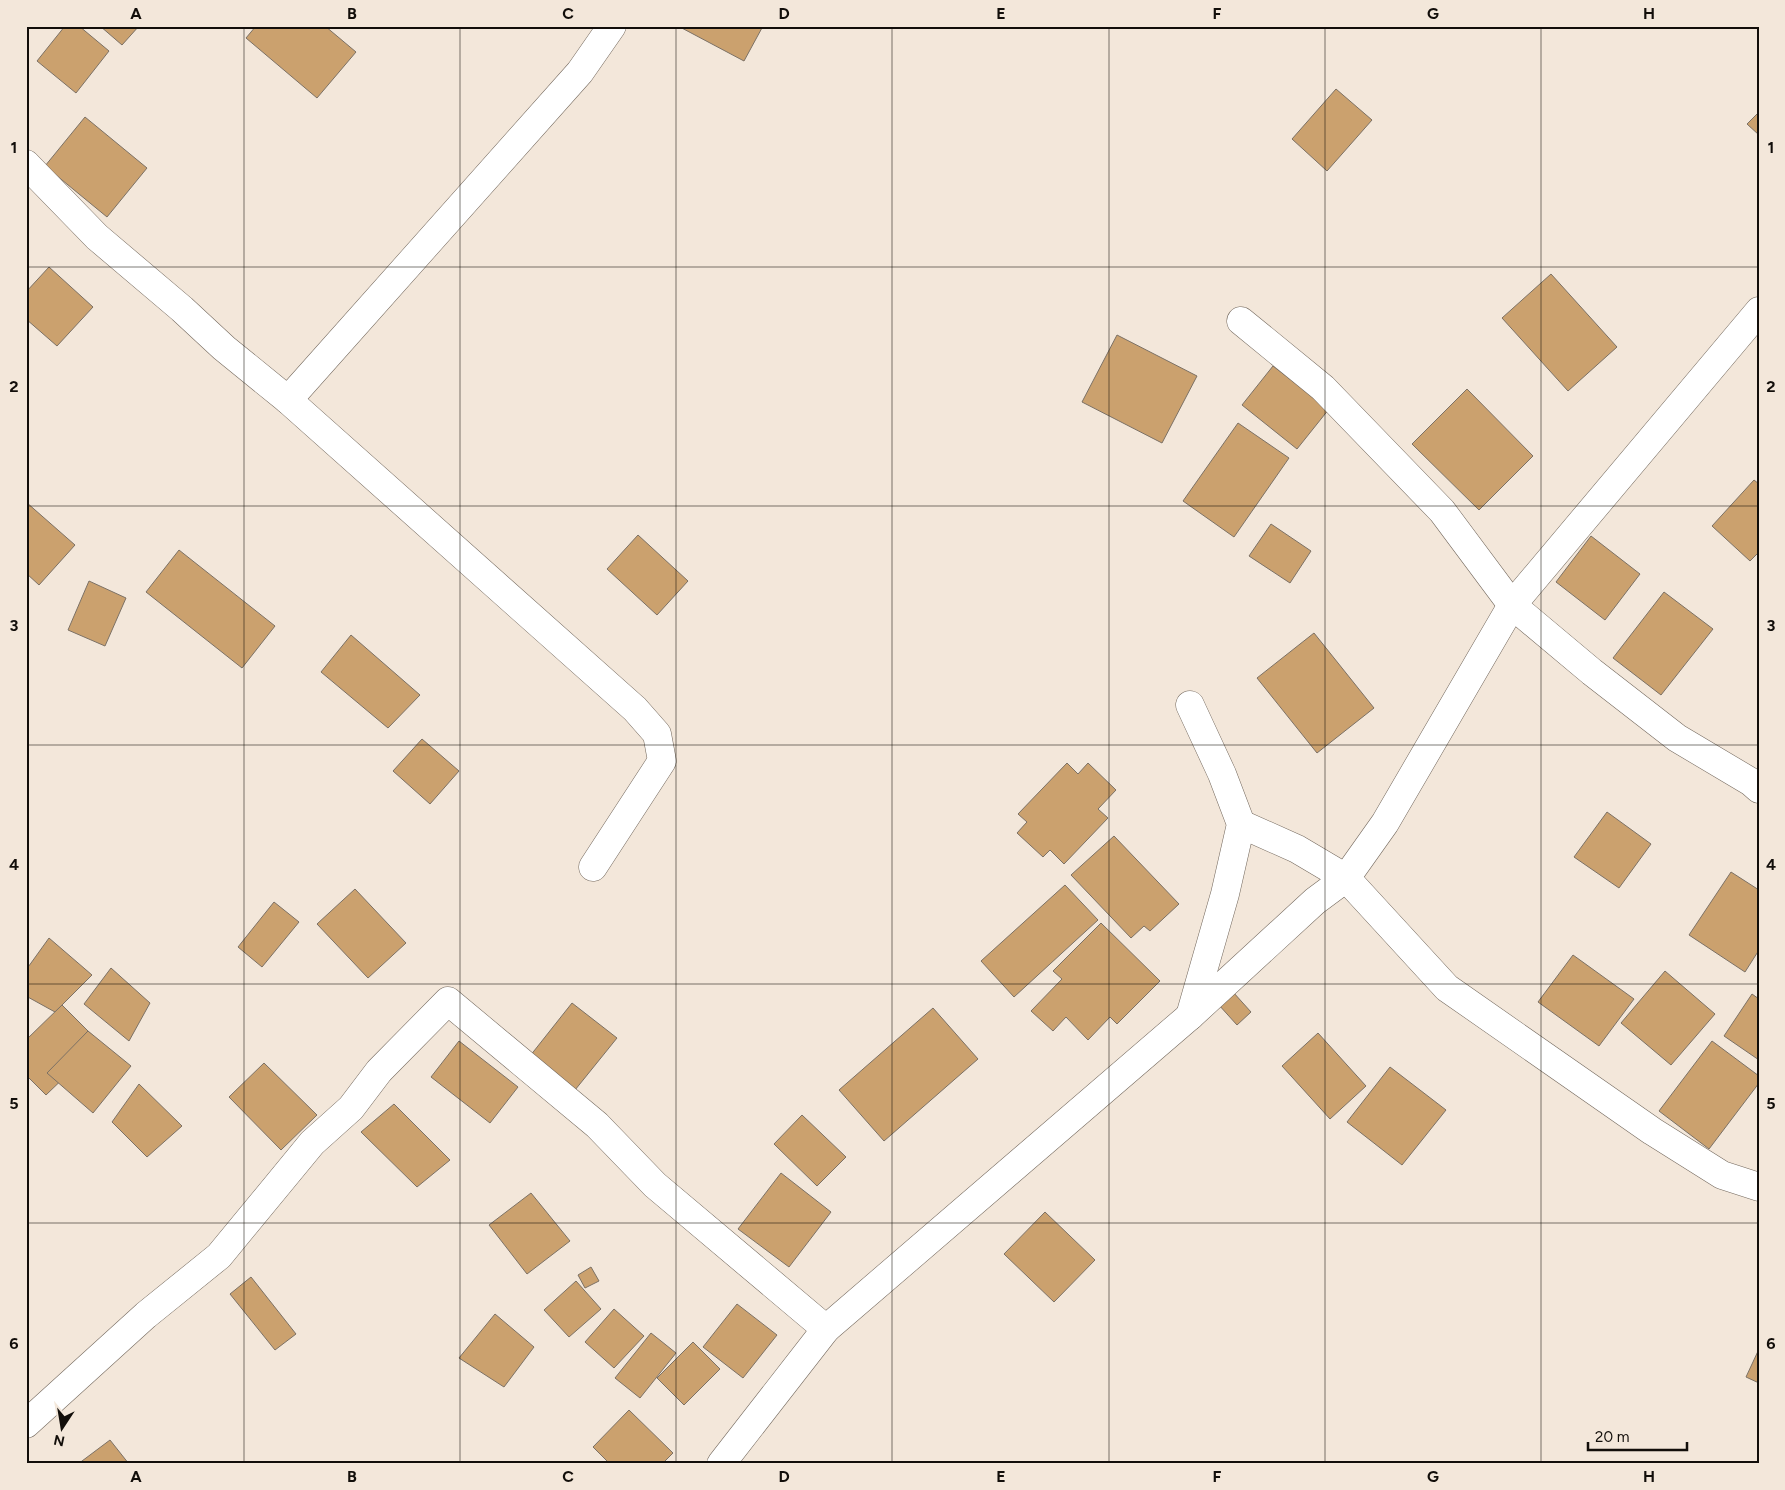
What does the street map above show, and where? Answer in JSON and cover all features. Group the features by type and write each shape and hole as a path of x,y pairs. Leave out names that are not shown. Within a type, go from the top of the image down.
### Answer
{"street":[{"path":"288,400 580,72 612,26"},
{"path":"26,164 96,237 182,309 224,348 288,400 634,709 657,734 662,761 593,867"},
{"path":"721,1464 826,1329 1190,1016 1315,901 1346,878 1385,823 1512,605 1746,341 1759,311"},
{"path":"1241,321 1323,388 1442,512 1512,605 1592,672 1677,738 1751,782 1759,789"},
{"path":"1190,705 1222,774 1241,824 1225,894 1190,1016"},
{"path":"1241,824 1297,849 1346,878 1447,988 1652,1131 1722,1175 1759,1187"},
{"path":"26,1424 146,1315 219,1256 312,1143 351,1108 379,1071 448,1001 597,1126 655,1186 826,1329"}],"building":[{"path":"65,26 79,26 109,51 76,93 37,61"},
{"path":"100,26 139,26 122,45"},
{"path":"256,26 325,26 356,52 317,98 246,38"},
{"path":"678,26 763,26 744,61"},
{"path":"1336,89 1372,120 1327,171 1292,139"},
{"path":"1759,112 1759,135 1747,124"},
{"path":"85,117 147,168 107,217 45,166"},
{"path":"49,267 93,307 57,346 26,319 26,292"},
{"path":"1551,274 1617,347 1568,391 1502,318"},
{"path":"1117,335 1197,376 1162,443 1082,402"},
{"path":"1273,366 1329,409 1297,449 1242,405"},
{"path":"1467,389 1533,456 1479,510 1412,444"},
{"path":"1238,423 1289,458 1234,537 1183,501"},
{"path":"1754,480 1759,484 1759,552 1750,561 1712,526"},
{"path":"26,502 75,545 39,585 26,573"},
{"path":"1271,524 1311,551 1290,583 1249,556"},
{"path":"638,535 688,581 657,615 607,569"},
{"path":"1591,536 1640,574 1605,620 1556,582"},
{"path":"179,550 275,626 242,668 146,592"},
{"path":"89,581 126,598 105,646 68,630"},
{"path":"1664,592 1713,629 1661,695 1613,658"},
{"path":"1314,633 1374,708 1317,753 1257,678"},
{"path":"351,635 420,695 388,728 321,672"},
{"path":"422,739 459,771 430,804 393,771"},
{"path":"1067,763 1078,774 1088,763 1116,790 1098,809 1108,818 1064,864 1050,850 1043,857 1017,833 1027,822 1018,814"},
{"path":"1607,812 1651,844 1619,888 1574,857"},
{"path":"1114,836 1179,904 1150,931 1144,926 1131,938 1071,875"},
{"path":"1731,872 1759,890 1759,950 1745,972 1689,935"},
{"path":"1065,885 1098,920 1014,997 981,961"},
{"path":"355,889 406,943 368,978 317,924"},
{"path":"274,902 299,922 262,967 238,947"},
{"path":"1101,923 1160,981 1117,1024 1110,1017 1088,1040 1066,1017 1053,1031 1031,1011 1062,979 1053,971"},
{"path":"49,938 92,975 55,1012 26,996 26,970"},
{"path":"1573,955 1634,999 1599,1046 1538,1002"},
{"path":"111,968 150,1003 129,1041 84,1004"},
{"path":"1665,971 1715,1014 1671,1065 1621,1023"},
{"path":"1233,992 1251,1012 1237,1025 1218,1004"},
{"path":"1752,994 1759,999 1759,1060 1724,1036"},
{"path":"572,1003 617,1038 575,1090 530,1056"},
{"path":"62,1005 100,1043 46,1095 26,1075 26,1040"},
{"path":"933,1008 978,1059 884,1141 839,1090"},
{"path":"88,1031 131,1066 93,1113 47,1073"},
{"path":"1318,1033 1366,1086 1330,1119 1282,1066"},
{"path":"459,1041 518,1087 490,1123 431,1077"},
{"path":"1712,1041 1759,1076 1759,1083 1709,1149 1659,1111"},
{"path":"264,1063 317,1115 281,1150 229,1097"},
{"path":"1390,1067 1446,1110 1402,1165 1347,1122"},
{"path":"139,1084 182,1126 147,1157 112,1122"},
{"path":"394,1104 450,1160 417,1187 361,1132"},
{"path":"802,1115 846,1157 817,1186 774,1144"},
{"path":"781,1173 831,1212 789,1267 738,1229"},
{"path":"531,1193 570,1241 527,1274 489,1225"},
{"path":"1045,1212 1095,1260 1054,1302 1004,1254"},
{"path":"591,1267 599,1281 585,1288 578,1275"},
{"path":"251,1277 296,1334 275,1350 230,1294"},
{"path":"576,1281 601,1309 569,1337 544,1310"},
{"path":"737,1304 777,1335 743,1378 703,1347"},
{"path":"614,1309 644,1336 614,1368 585,1342"},
{"path":"495,1314 534,1347 504,1387 459,1358"},
{"path":"651,1333 676,1353 640,1398 615,1378"},
{"path":"693,1342 720,1369 684,1405 657,1378"},
{"path":"1759,1349 1759,1383 1746,1377"},
{"path":"629,1410 673,1453 662,1464 610,1464 593,1447"},
{"path":"110,1440 129,1464 78,1464"}]}
